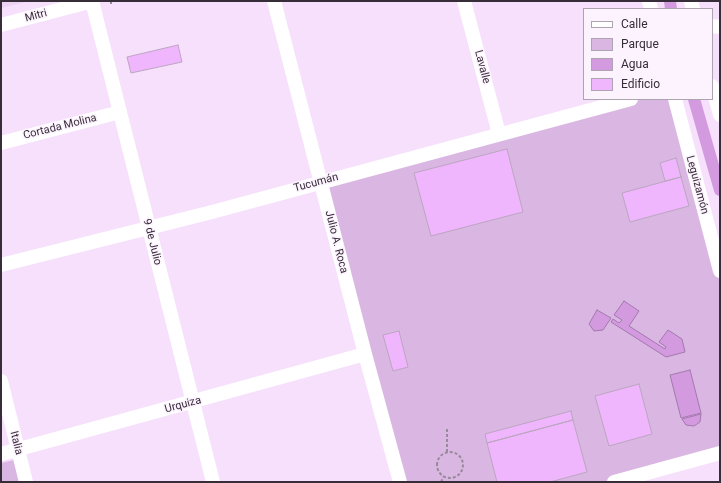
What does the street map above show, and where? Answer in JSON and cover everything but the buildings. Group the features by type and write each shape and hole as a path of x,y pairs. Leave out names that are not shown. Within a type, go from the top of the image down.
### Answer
{"street":[{"name":"Mitri","path":"1,25 93,1"},
{"name":"9 de Julio","path":"93,1 148,228 213,482"},
{"name":"Julio A. Roca","path":"274,1 365,354 400,482"},
{"name":"Lavalle","path":"464,1 499,134"},
{"path":"713,90 720,115"},
{"name":"Tucumán","path":"1,265 148,228 627,100"},
{"name":"Leguizamón","path":"675,100 720,270"},
{"name":"Cortada Molina","path":"1,143 120,112"},
{"name":"Urquiza","path":"1,454 365,354"},
{"name":"Italia","path":"1,381 26,482"},
{"path":"614,482 720,453"}],"path":[{"path":"447,429 447,452"},
{"path":"447,452 453,452 459,455 463,460 461,473 456,477 450,478 444,476 439,472 437,466 438,460 447,452"},
{"path":"441,482 444,476"}],"shaded area":[{"path":"1,1 30,1 1,8"}],"green space":[{"path":"627,100 675,100 720,271 720,453 614,482 400,482 321,182"},
{"path":"14,460 19,482 1,482 1,463"}],"water":[{"path":"624,301 639,311 629,326 665,349 666,347 659,342 668,330 682,339 685,352 666,357 611,322 613,319 619,323 622,320 614,315"},
{"path":"597,310 611,318 603,330 594,331 589,324"},
{"path":"690,370 701,413 681,418 670,375"},
{"path":"701,414 700,422 694,426 686,425 682,419"}],"waterway":[{"path":"670,1 671,8"},
{"path":"694,100 720,190"}]}
